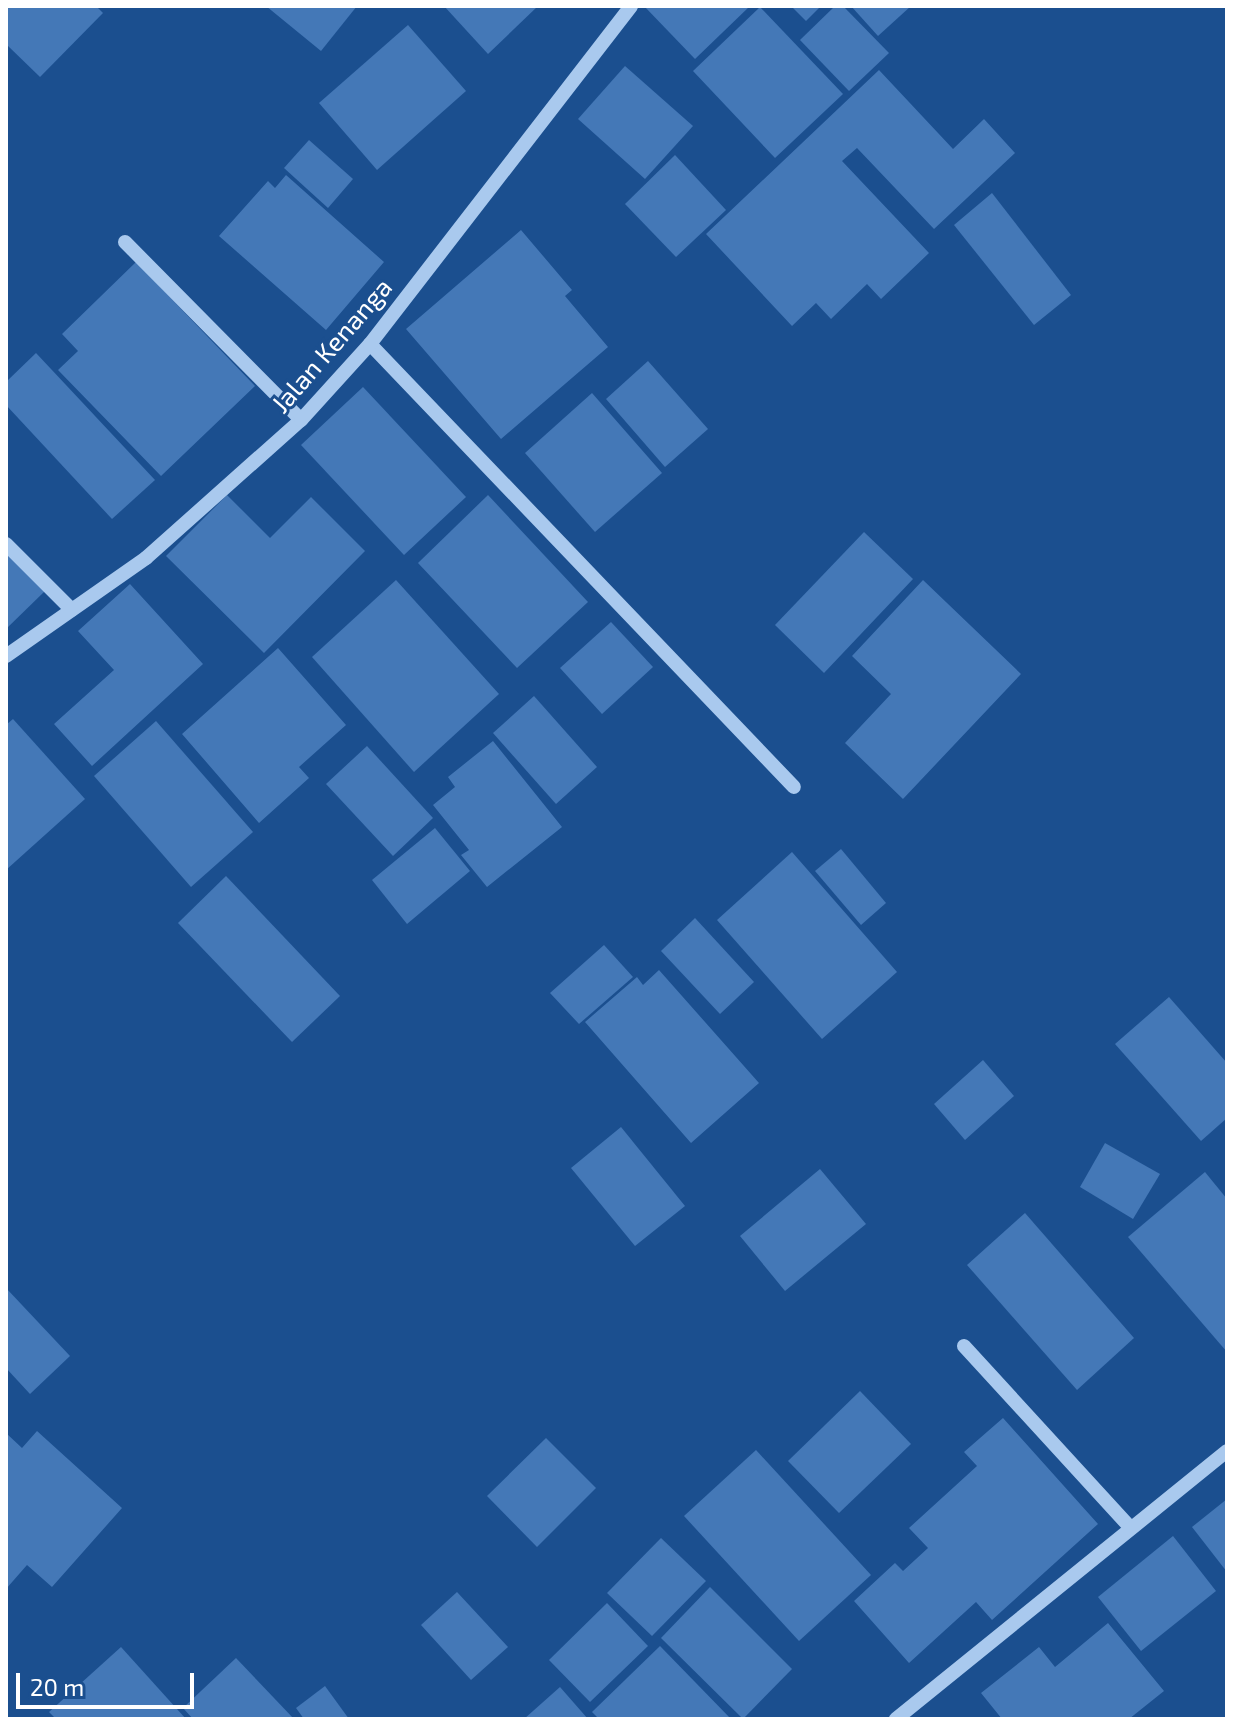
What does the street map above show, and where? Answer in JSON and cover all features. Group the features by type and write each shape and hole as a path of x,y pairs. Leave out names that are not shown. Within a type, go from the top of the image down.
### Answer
{"street":[{"name":"Jalan Kenanga","path":"6,656 146,558 301,420 370,344 631,6"},
{"path":"125,242 301,420"},
{"path":"370,344 794,787"},
{"path":"6,544 72,610"},
{"path":"964,1346 1129,1526"},
{"path":"896,1719 1129,1526 1227,1451"}],"building":[{"path":"6,6 96,6 103,13 40,77 6,44"},
{"path":"266,6 357,6 321,51"},
{"path":"444,6 538,6 488,54"},
{"path":"644,6 750,6 695,59"},
{"path":"791,6 821,6 806,21"},
{"path":"835,6 843,6 889,53 849,91 800,40"},
{"path":"851,6 911,6 878,36"},
{"path":"760,7 843,94 775,158 693,71"},
{"path":"408,25 466,91 377,170 319,103"},
{"path":"625,66 693,126 645,179 578,119"},
{"path":"879,70 953,149 984,119 1015,153 934,229 857,148 842,161 929,253 881,299 867,284 831,319 816,303 792,326 706,234"},
{"path":"309,140 353,179 328,208 284,168"},
{"path":"675,155 726,210 676,257 625,204"},
{"path":"286,175 384,262 326,330 219,236 268,181 275,188"},
{"path":"992,193 1071,295 1034,325 954,225"},
{"path":"521,230 572,290 565,296 608,347 501,439 406,329"},
{"path":"136,262 255,386 161,476 58,370 78,351 62,334"},
{"path":"36,353 155,480 112,519 6,405 6,382"},
{"path":"648,361 708,429 665,467 606,399"},
{"path":"363,387 466,497 404,555 301,445"},
{"path":"592,393 662,473 595,532 525,453"},
{"path":"227,495 270,538 311,497 365,551 264,653 166,556"},
{"path":"488,495 588,602 517,668 418,563"},
{"path":"864,532 913,579 824,673 775,625"},
{"path":"6,550 45,591 6,629"},
{"path":"396,580 499,694 414,772 312,657"},
{"path":"923,580 1021,674 903,799 845,743 891,694 852,656"},
{"path":"130,584 203,664 92,766 54,724 114,670 78,631"},
{"path":"611,622 653,667 602,714 560,668"},
{"path":"278,648 346,725 299,767 309,778 259,823 182,734"},
{"path":"534,696 597,767 556,804 493,733"},
{"path":"13,719 85,799 6,870 6,725"},
{"path":"156,721 253,832 191,887 94,776"},
{"path":"493,741 562,827 487,887 461,855 469,850 433,805 455,787 448,777"},
{"path":"367,746 433,818 393,856 326,784"},
{"path":"435,828 470,871 407,924 372,880"},
{"path":"841,849 886,903 861,925 815,871"},
{"path":"792,852 897,972 822,1039 717,920"},
{"path":"226,876 340,996 292,1042 178,923"},
{"path":"695,918 754,982 720,1014 661,951"},
{"path":"604,945 633,977 579,1024 550,993"},
{"path":"659,970 759,1083 691,1143 585,1022 637,977 643,985"},
{"path":"1169,997 1227,1063 1227,1118 1201,1141 1115,1044"},
{"path":"983,1060 1014,1096 965,1140 934,1104"},
{"path":"621,1127 685,1206 635,1246 571,1168"},
{"path":"1105,1143 1160,1174 1133,1219 1080,1187"},
{"path":"820,1169 866,1224 785,1291 740,1236"},
{"path":"1205,1172 1227,1199 1227,1352 1128,1237"},
{"path":"1025,1213 1134,1338 1077,1390 967,1265"},
{"path":"6,1288 70,1356 30,1394 6,1368"},
{"path":"860,1391 911,1444 839,1513 788,1461"},
{"path":"1003,1418 1098,1524 992,1620 976,1602 909,1663 854,1601 895,1563 903,1571 928,1548 909,1528 977,1466 964,1452"},
{"path":"37,1431 122,1508 52,1587 27,1565 6,1589 6,1433 22,1448"},
{"path":"546,1438 596,1488 537,1547 487,1496"},
{"path":"756,1450 871,1575 799,1641 684,1516"},
{"path":"1227,1499 1227,1572 1192,1527"},
{"path":"1173,1536 1216,1591 1141,1651 1098,1597"},
{"path":"661,1538 706,1581 652,1636 607,1593"},
{"path":"710,1587 792,1669 743,1719 661,1638"},
{"path":"457,1592 508,1647 471,1680 421,1625"},
{"path":"607,1603 648,1646 590,1702 549,1660"},
{"path":"1108,1623 1164,1691 1129,1719 1002,1719 981,1693 1039,1647 1055,1667"},
{"path":"660,1646 731,1719 599,1719 592,1712"},
{"path":"121,1647 186,1719 56,1719 49,1712"},
{"path":"236,1658 294,1719 193,1719 183,1708"},
{"path":"325,1686 349,1719 304,1719 296,1708"},
{"path":"560,1687 588,1719 524,1719"}]}
